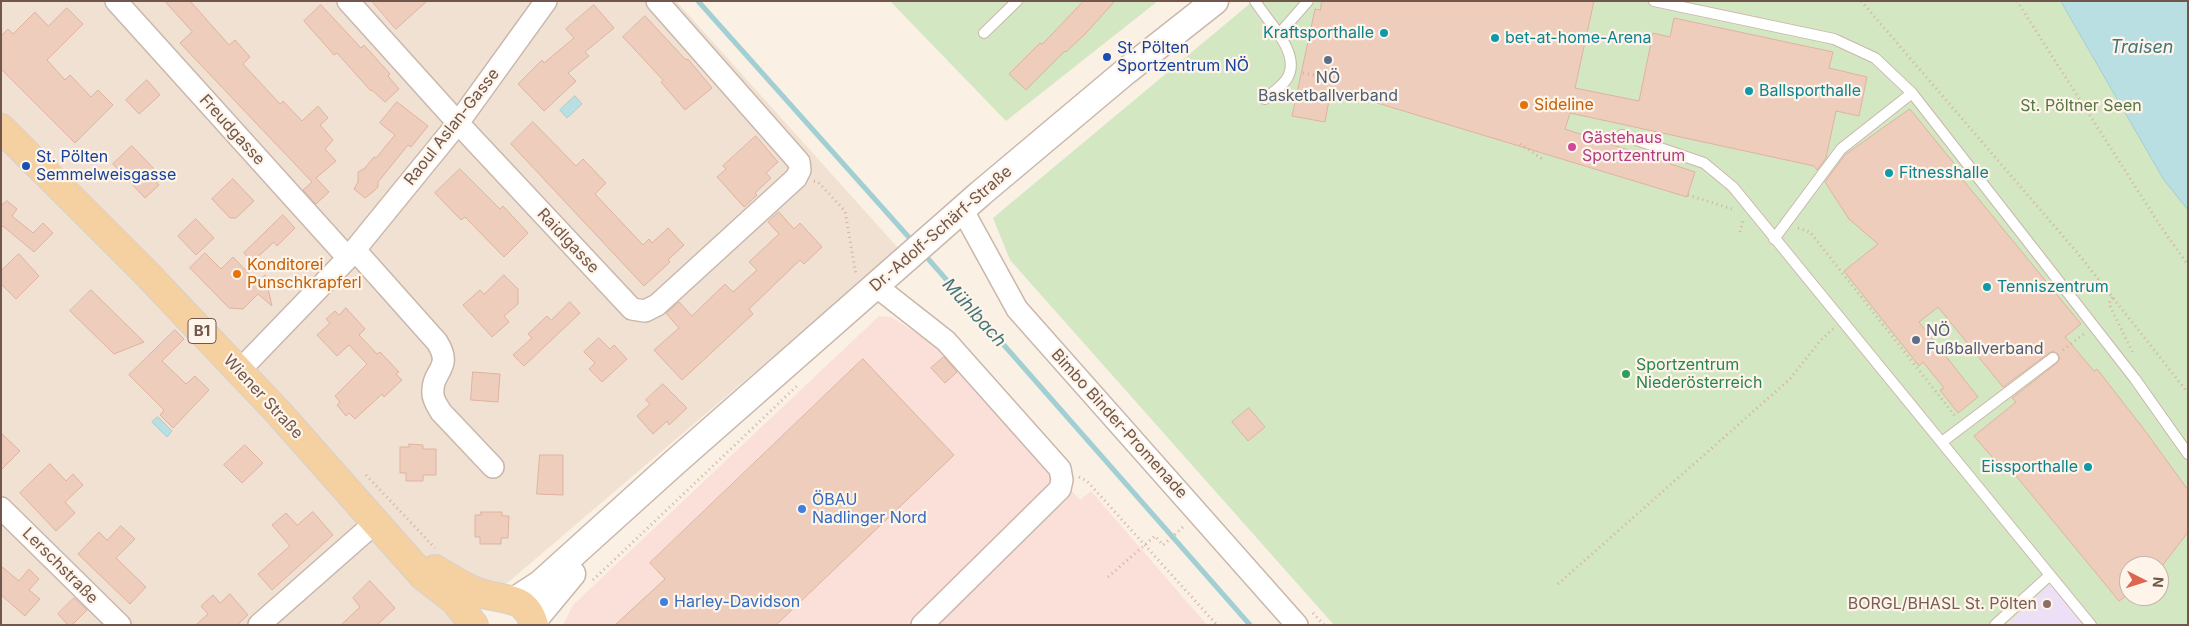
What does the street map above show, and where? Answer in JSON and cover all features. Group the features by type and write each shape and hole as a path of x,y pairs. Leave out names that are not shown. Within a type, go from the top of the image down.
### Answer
{"main road":[{"name":"Wiener Straße","path":"1,128 147,274 240,371 395,542"},
{"name":"B1","path":"395,542 475,592 508,600"},
{"name":"B1","path":"395,542 423,576 455,601 474,625 483,607 490,602 508,600"},
{"path":"508,600 522,605 533,623"}],"street":[{"name":"Freudgasse","path":"116,1 352,254"},
{"name":"Raidlgasse","path":"348,1 632,309 645,311 657,306 798,170"},
{"name":"Raoul Aslan-Gasse","path":"240,371 352,254 458,122 546,1"},
{"path":"657,1 798,170"},
{"name":"Dr.-Adolf-Schärf-Straße","path":"508,600 540,584 962,209 1125,72 1215,1"},
{"name":"Bimbo Binder-Promenade","path":"962,209 1017,309 1304,618"},
{"path":"352,254 436,342 444,353 444,363 433,393 435,402 441,412 493,467"},
{"path":"873,289 946,341 1060,469 1062,480 1060,489 922,625"},
{"name":"Dr.-Adolf-Schärf-Straße","path":"533,623 552,596 674,463"},
{"name":"Lerschstraße","path":"1,508 120,625"},
{"path":"271,621 376,522"}],"lane":[{"path":"984,33 1017,1"},
{"path":"1255,1 1279,34 1288,52 1290,70 1286,80 1265,99"},
{"path":"1279,34 1308,1"},
{"path":"1654,1 1834,39 1875,58 1912,93 2135,379 2188,454"},
{"path":"1774,239 1841,150 1912,93"},
{"path":"1622,135 1704,163 1733,187 2091,625"},
{"path":"1942,442 2053,358"},
{"path":"1995,625 2050,574"}],"path":[{"path":"1861,1 2080,256 2188,394"},
{"path":"2017,1 2161,227 2188,265"},
{"path":"1290,70 1332,78"},
{"path":"1520,144 1544,160"},
{"path":"798,170 818,182 845,211 857,279 873,289"},
{"path":"1688,195 1744,214 1740,232"},
{"path":"1785,224 1810,232 1963,426"},
{"path":"2112,297 2109,304 2136,362 2135,379"},
{"path":"1558,584 1790,379 1820,341 1842,321"},
{"path":"2053,358 2094,327"},
{"path":"586,586 799,384"},
{"path":"1060,469 1087,481 1146,544 1217,625"},
{"path":"1108,577 1155,536 1163,545 1183,527"},
{"path":"1304,618 1324,625"}],"shaded area":[{"path":"1,1 676,1 899,249 458,625 1,625"},
{"path":"879,316 891,317 949,354 1080,500 1091,491 1207,625 563,625 573,605"},
{"name":"BORGL/BHASL St. Pölten","path":"2050,584 2084,625 2006,625"}],"green space":[{"path":"890,1 1158,1 1006,121"},
{"name":"Sportzentrum Niederösterreich","path":"1253,1 2188,1 2188,625 2084,625 2050,584 2006,625 1334,625 1010,260 993,218"}],"water":[{"name":"Traisen","path":"2061,1 2188,1 2188,210 2164,180"},
{"path":"575,96 582,104 567,118 560,110"},
{"path":"158,417 172,431 167,437 152,422"}],"building":[{"path":"165,1 190,1 229,45 235,40 250,57 243,64 280,104 283,101 302,121 318,106 328,118 320,125 333,140 325,149 336,161 316,178 329,192 316,204 303,190 312,182 180,43 192,32"},
{"path":"372,1 427,1 396,29"},
{"path":"1084,1 1115,1 1086,33 1026,90 1009,74 1040,43 1042,44"},
{"path":"1322,1 1594,1 1575,88 1639,101 1653,33 1670,37 1674,18 1833,52 1829,68 1867,77 1859,116 1836,111 1826,158 1817,170 1814,166 1570,113 1565,129 1695,172 1687,197 1331,89 1325,122 1292,116 1315,9 1320,10"},
{"path":"321,5 361,48 364,45 390,74 388,76 399,89 385,102 371,91 337,53 334,55 304,21"},
{"path":"594,5 614,28 585,52 589,56 568,73 576,81 544,111 518,84 542,60 544,63 574,38 566,29"},
{"path":"67,8 83,24 47,60 65,80 70,75 91,97 98,90 113,105 75,143 1,69 1,36 8,29 13,34 35,12 48,26"},
{"path":"645,16 686,60 688,59 712,88 685,110 661,82 663,80 623,37"},
{"path":"147,80 160,95 139,114 126,100"},
{"path":"397,102 428,126 411,147 408,145 378,182 378,187 365,198 354,189 358,182 358,172 365,168 374,157 376,158 395,135 380,123"},
{"path":"1910,109 1957,167 1954,169 2081,324 2065,337 2094,371 2097,369 2188,490 2188,532 2169,557 2119,556 2119,601 2017,477 1992,457 1974,436 2016,402 2012,398 2057,363 2060,358 2058,354 2053,351 2049,353 2003,387 1938,307 1919,322 1978,397 1958,413 1940,390 1944,388 1923,362 1919,366 1844,271 1878,244 1849,219 1825,182 1845,155"},
{"path":"533,122 576,166 583,159 606,183 595,194 643,245 649,239 652,243 668,228 684,245 668,260 670,262 644,286 511,144"},
{"path":"756,136 778,162 766,173 771,178 744,207 717,177 726,169 723,166"},
{"path":"132,146 159,174 154,179 159,185 145,198 113,164"},
{"path":"460,169 500,209 503,206 528,233 504,257 465,217 461,220 435,193"},
{"path":"233,179 254,201 236,218 230,218 212,199"},
{"path":"7,201 17,209 12,216 33,233 43,223 53,233 34,252 3,226 1,228 1,206"},
{"path":"779,212 794,229 800,223 822,247 804,264 800,260 749,309 753,314 682,380 654,350 679,328 666,313 679,302 692,316 725,284 733,292 757,270 749,262 779,234 768,222"},
{"path":"283,215 295,228 277,246 274,242 252,262 244,253"},
{"path":"196,219 214,238 196,255 178,236"},
{"name":"Konditorei Punschkrapferl","path":"205,253 221,269 233,257 257,282 265,275 272,306 258,294 243,309 229,308 190,268"},
{"path":"19,254 39,276 16,299 1,284 1,271"},
{"path":"504,275 518,289 518,304 504,316 509,322 492,337 463,305 480,290 484,294"},
{"path":"91,290 144,342 114,354 70,311"},
{"path":"570,302 580,313 524,366 513,355 532,338 528,334 547,316 551,320"},
{"path":"346,308 365,329 359,335 377,354 380,352 399,372 396,374 402,380 384,397 382,394 355,419 349,413 346,416 337,405 340,402 335,396 367,364 349,345 337,356 317,335 330,323 326,319 335,311 339,315"},
{"path":"175,330 184,339 162,361 186,384 195,376 209,390 173,428 160,415 164,410 129,375"},
{"path":"599,338 610,349 614,345 627,359 602,382 589,369 595,363 584,352"},
{"path":"944,357 957,372 945,383 931,368"},
{"name":"ÖBAU Nadlinger Nord","path":"863,359 954,455 776,625 615,625 665,579 650,563"},
{"path":"473,372 500,374 498,402 471,400"},
{"path":"663,384 687,408 669,425 667,421 653,434 637,416 650,404 646,400"},
{"path":"1249,408 1265,427 1248,441 1232,422"},
{"path":"1,433 20,451 1,470"},
{"path":"409,444 423,445 423,449 436,449 436,475 423,475 423,481 406,481 406,473 400,473 400,447 409,447"},
{"path":"245,445 263,463 242,483 224,465"},
{"path":"540,455 563,455 563,495 537,494"},
{"path":"50,464 66,481 73,474 83,485 65,502 75,513 56,531 20,493"},
{"path":"313,512 333,535 272,590 258,574 290,546 272,525 286,513 297,525"},
{"path":"481,512 502,512 502,516 509,516 508,538 501,538 501,544 480,544 480,537 475,537 475,515 481,515"},
{"path":"121,526 135,539 116,558 146,587 130,604 78,554 99,532 107,540"},
{"path":"1,566 19,581 29,569 39,579 29,590 40,599 25,616 1,595"},
{"path":"370,581 395,608 377,625 341,625 360,607 353,598"},
{"path":"230,594 248,615 237,625 196,625 208,614 201,606 213,595 220,603"},
{"path":"74,598 87,610 72,625 68,625 58,614"}],"waterway":[{"name":"Mühlbach","path":"698,1 914,243"},
{"name":"Mühlbach","path":"923,253 1250,625"}],"place":[{"name":"Kraftsporthalle","path":"1384,33"},
{"name":"bet-at-home-Arena","path":"1495,38"},
{"name":"St. Pölten Sportzentrum NÖ","path":"1107,57"},
{"name":"NÖ Basketballverband","path":"1328,60"},
{"name":"Ballsporthalle","path":"1749,91"},
{"name":"Sideline","path":"1524,105"},
{"name":"Gästehaus Sportzentrum","path":"1572,147"},
{"name":"St. Pölten Semmelweisgasse","path":"26,166"},
{"name":"Fitnesshalle","path":"1889,173"},
{"name":"Konditorei Punschkrapferl","path":"237,274"},
{"name":"Tenniszentrum","path":"1987,287"},
{"name":"NÖ Fußballverband","path":"1916,340"},
{"name":"Sportzentrum Niederösterreich","path":"1626,374"},
{"name":"Eissporthalle","path":"2088,467"},
{"name":"ÖBAU Nadlinger Nord","path":"802,509"},
{"name":"Harley-Davidson","path":"664,602"},
{"name":"BORGL/BHASL St. Pölten","path":"2047,604"}],"park label":[{"name":"St. Pöltner Seen","path":"2081,106"}]}
